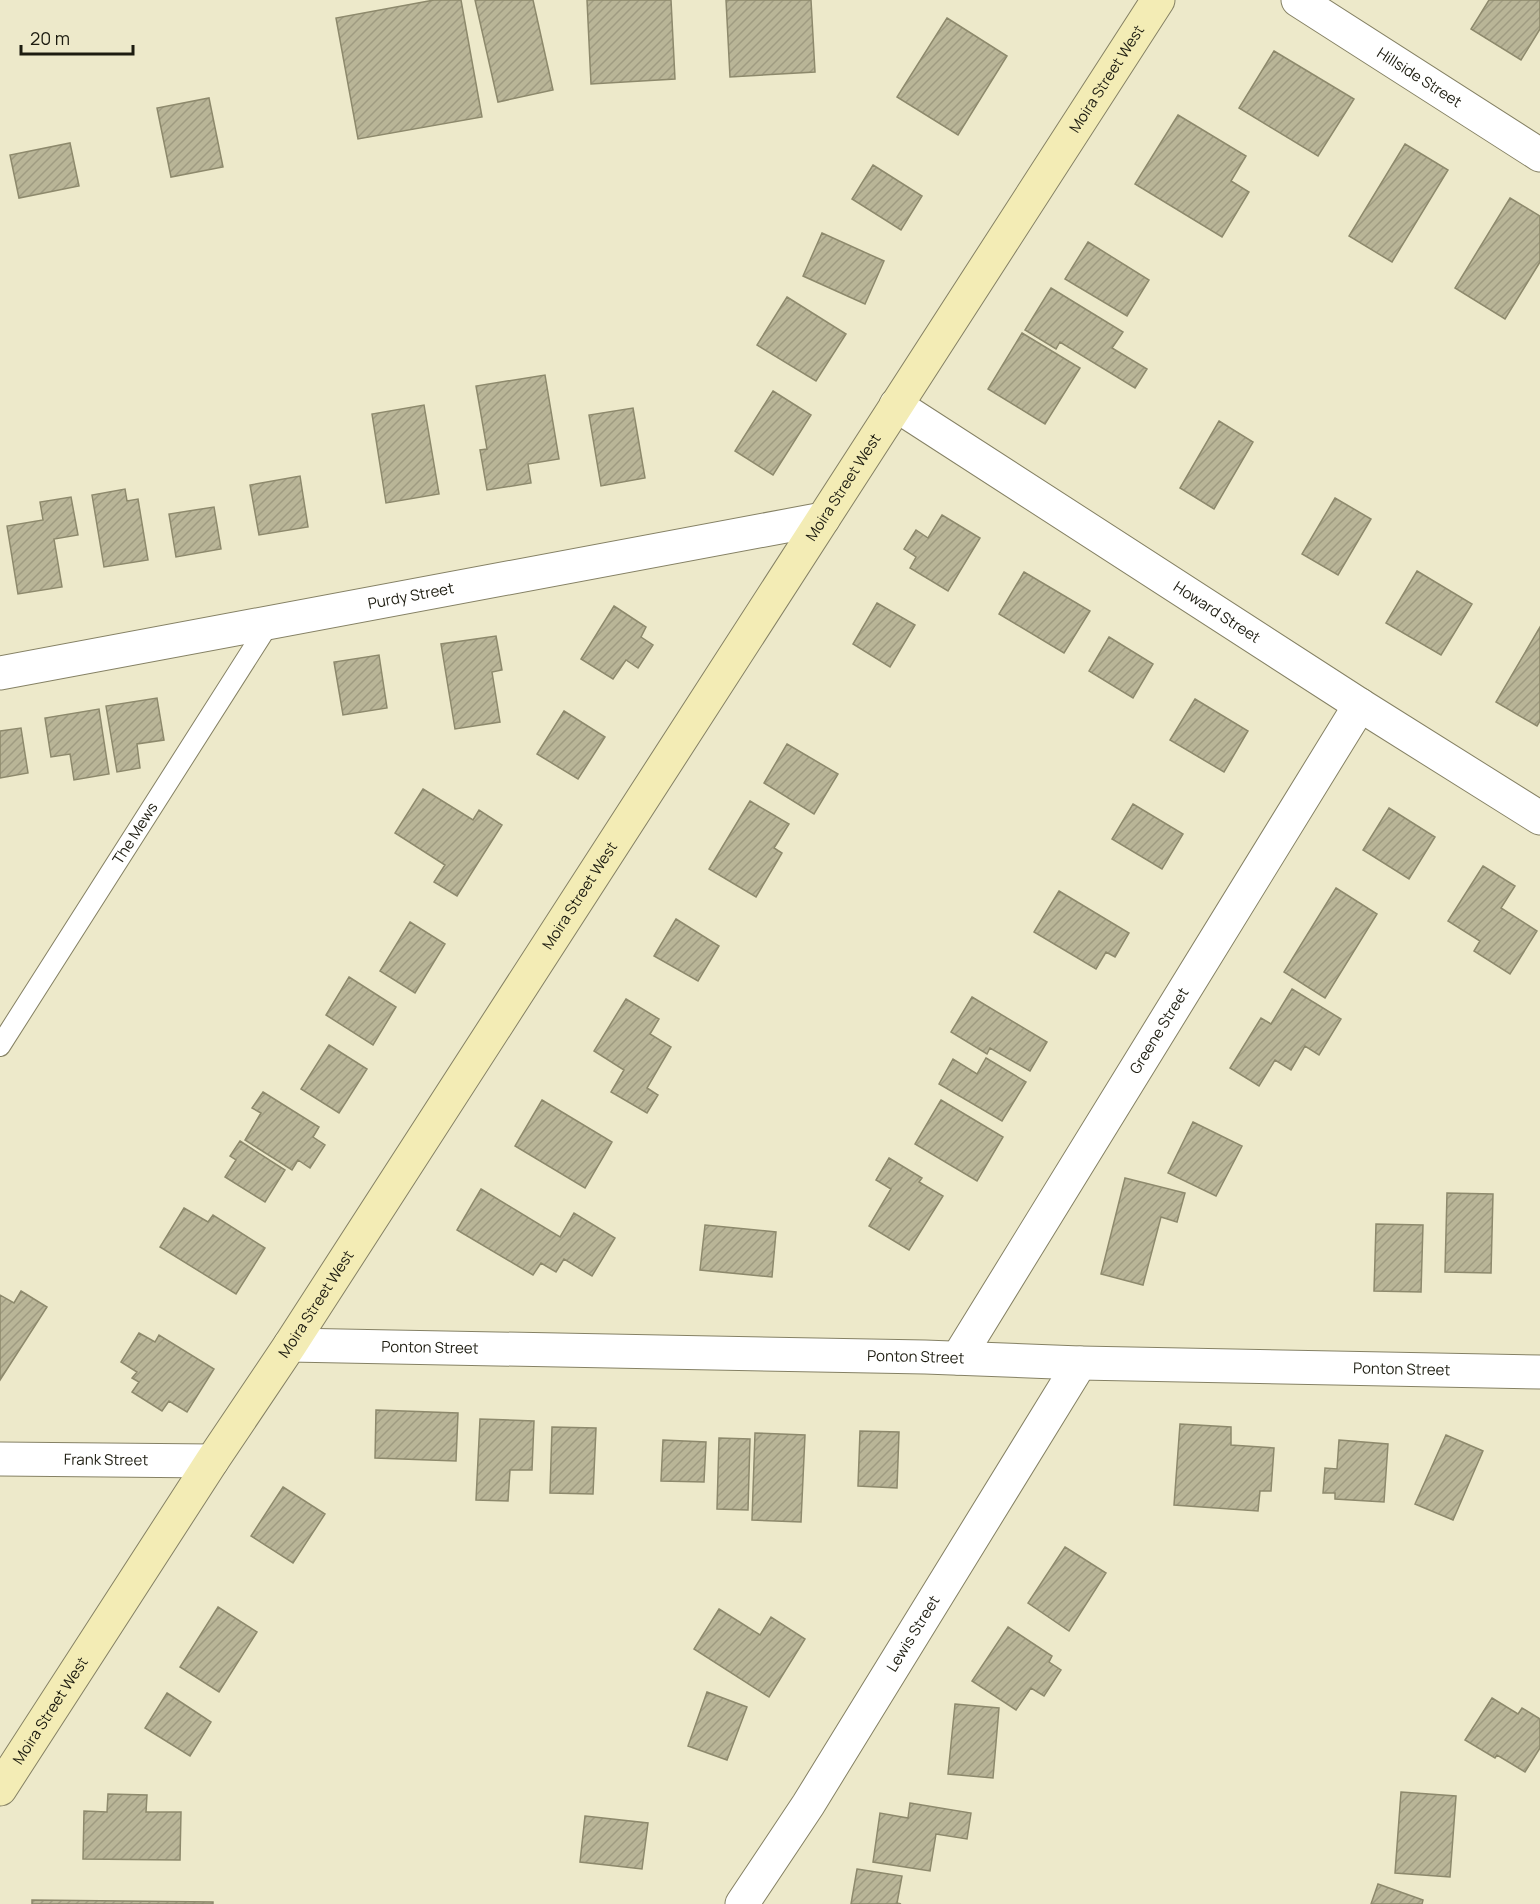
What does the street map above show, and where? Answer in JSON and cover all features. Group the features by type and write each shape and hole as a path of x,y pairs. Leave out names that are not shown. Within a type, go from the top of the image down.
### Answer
{"main road":[{"name":"Moira Street West","path":"0,1789 212,1461 290,1345 1158,0"}],"street":[{"name":"Hillside Street","path":"1298,0 1540,155"},
{"name":"Howard Street","path":"896,405 1360,705 1540,818"},
{"name":"Purdy Street","path":"0,674 823,519"},
{"name":"Greene Street","path":"958,1358 1360,705"},
{"name":"Ponton Street","path":"290,1345 1540,1372"},
{"name":"Lewis Street","path":"742,1904 808,1805 1080,1363"},
{"name":"Frank Street","path":"0,1459 212,1461"}],"lane":[{"name":"The Mews","path":"0,1046 270,622"}],"building":[{"path":"434,0 461,0 482,117 358,139 336,18"},
{"path":"475,0 533,0 553,90 498,102"},
{"path":"587,0 671,0 675,79 591,84"},
{"path":"726,0 811,0 815,72 730,77"},
{"path":"1489,0 1540,0 1540,29 1521,60 1471,29"},
{"path":"947,18 1007,56 958,135 897,97"},
{"path":"1274,51 1354,99 1318,156 1239,108"},
{"path":"209,98 223,167 171,177 157,108"},
{"path":"1178,115 1246,156 1231,181 1249,192 1222,237 1135,184"},
{"path":"70,143 79,186 19,198 10,155"},
{"path":"1405,144 1448,170 1392,262 1349,236"},
{"path":"873,165 922,196 901,230 852,199"},
{"path":"1510,198 1540,216 1540,262 1505,319 1455,288"},
{"path":"822,233 884,261 865,304 803,276"},
{"path":"1088,242 1149,280 1127,316 1065,279"},
{"path":"1051,288 1123,332 1112,348 1147,369 1135,388 1060,342 1056,349 1025,330"},
{"path":"787,297 846,334 816,381 757,345"},
{"path":"1022,333 1080,368 1045,424 988,389"},
{"path":"545,375 559,459 528,464 531,483 487,490 480,450 487,449 476,386"},
{"path":"773,391 811,415 773,475 735,451"},
{"path":"424,405 439,494 386,503 372,414"},
{"path":"633,408 645,478 601,486 589,415"},
{"path":"1219,421 1253,442 1214,509 1180,488"},
{"path":"300,476 308,527 259,535 250,485"},
{"path":"125,489 127,501 138,499 148,560 104,567 92,495"},
{"path":"71,497 78,535 54,539 62,587 18,594 7,526 43,520 40,502"},
{"path":"1335,498 1371,519 1338,575 1302,554"},
{"path":"214,507 221,549 176,557 169,514"},
{"path":"942,515 980,538 948,591 910,568 916,557 904,549 916,530 928,538"},
{"path":"1417,571 1472,604 1441,655 1386,623"},
{"path":"1024,572 1090,611 1064,653 999,614"},
{"path":"877,603 915,625 890,667 853,644"},
{"path":"614,606 646,627 641,637 653,645 638,668 626,660 613,679 581,659"},
{"path":"1540,627 1540,721 1537,726 1496,702"},
{"path":"496,636 502,670 492,672 500,722 455,729 441,644"},
{"path":"1109,637 1153,664 1133,698 1089,671"},
{"path":"379,655 387,708 343,715 334,662"},
{"path":"157,698 164,740 137,744 140,768 117,772 106,706"},
{"path":"1195,699 1248,731 1224,772 1170,740"},
{"path":"99,709 109,774 74,780 70,754 51,757 45,718"},
{"path":"564,711 605,737 578,779 537,754"},
{"path":"21,728 28,773 0,778 0,731"},
{"path":"787,744 838,774 814,814 764,783"},
{"path":"423,789 473,820 479,810 502,825 457,896 434,882 445,865 395,833"},
{"path":"750,801 789,824 774,848 782,853 756,897 709,869"},
{"path":"1133,804 1183,834 1162,869 1112,839"},
{"path":"1389,808 1435,837 1409,879 1363,850"},
{"path":"1483,866 1515,886 1501,908 1537,931 1510,974 1474,951 1480,941 1448,921"},
{"path":"1336,888 1377,914 1325,998 1284,972"},
{"path":"1059,891 1129,933 1115,957 1106,952 1096,969 1034,932"},
{"path":"676,919 719,946 698,981 654,956"},
{"path":"410,922 445,944 415,993 380,971"},
{"path":"349,977 396,1007 373,1045 326,1015"},
{"path":"1292,989 1341,1019 1319,1055 1305,1046 1291,1070 1275,1060 1259,1086 1230,1068 1261,1018 1271,1024"},
{"path":"972,997 1047,1042 1030,1071 990,1048 987,1054 951,1032"},
{"path":"626,999 659,1019 650,1034 671,1047 647,1088 658,1095 647,1113 611,1092 624,1070 594,1051"},
{"path":"329,1045 367,1069 339,1113 301,1089"},
{"path":"986,1058 1026,1082 1002,1121 939,1084 953,1059 977,1074"},
{"path":"263,1092 319,1127 313,1137 325,1145 310,1168 298,1160 292,1170 245,1140 261,1113 252,1108"},
{"path":"542,1100 612,1142 585,1188 515,1146"},
{"path":"941,1100 1003,1137 977,1181 915,1144"},
{"path":"1193,1122 1242,1146 1216,1196 1168,1173"},
{"path":"240,1141 285,1170 265,1202 225,1177 236,1160 230,1156"},
{"path":"889,1158 922,1178 919,1182 943,1196 909,1250 869,1226 891,1189 876,1180"},
{"path":"1125,1178 1185,1193 1177,1222 1161,1217 1143,1285 1101,1274"},
{"path":"481,1189 560,1237 574,1213 615,1238 592,1276 564,1259 556,1272 541,1263 533,1275 457,1230"},
{"path":"1447,1193 1493,1194 1491,1273 1445,1272"},
{"path":"184,1208 208,1222 213,1215 265,1248 236,1294 160,1247"},
{"path":"1376,1224 1423,1225 1421,1292 1374,1291"},
{"path":"705,1225 776,1232 772,1277 700,1270"},
{"path":"21,1291 47,1307 0,1380 0,1295 14,1303"},
{"path":"139,1333 155,1342 159,1335 214,1369 187,1412 169,1401 162,1411 132,1392 139,1382 132,1378 137,1372 121,1362"},
{"path":"376,1410 458,1413 456,1461 375,1458"},
{"path":"480,1419 534,1421 532,1470 510,1470 508,1501 476,1500"},
{"path":"1180,1424 1231,1427 1231,1445 1274,1448 1271,1491 1260,1491 1258,1511 1174,1505"},
{"path":"552,1427 596,1428 593,1494 550,1493"},
{"path":"860,1431 899,1432 897,1488 858,1486"},
{"path":"755,1433 805,1435 801,1522 752,1520"},
{"path":"1446,1435 1483,1451 1453,1520 1415,1504"},
{"path":"719,1438 750,1439 748,1510 717,1509"},
{"path":"663,1440 706,1442 704,1482 661,1481"},
{"path":"1339,1440 1388,1444 1384,1502 1335,1499 1335,1493 1323,1493 1325,1468 1337,1469"},
{"path":"283,1487 325,1514 293,1563 251,1536"},
{"path":"1065,1547 1106,1573 1069,1631 1028,1603"},
{"path":"218,1607 257,1632 219,1692 180,1667"},
{"path":"719,1609 760,1635 771,1617 805,1639 769,1697 694,1649"},
{"path":"1008,1627 1052,1656 1049,1662 1061,1670 1044,1696 1031,1688 1016,1710 972,1681"},
{"path":"707,1692 747,1707 727,1760 688,1746"},
{"path":"167,1693 211,1722 190,1756 145,1728"},
{"path":"1492,1698 1518,1714 1522,1708 1540,1719 1540,1748 1525,1772 1497,1755 1495,1758 1465,1740"},
{"path":"955,1704 999,1708 993,1778 948,1774"},
{"path":"1401,1792 1456,1796 1450,1877 1395,1873"},
{"path":"108,1794 147,1795 146,1812 181,1812 180,1860 83,1859 84,1811 107,1812"},
{"path":"910,1803 971,1813 967,1839 936,1834 930,1871 873,1862 880,1813 908,1818"},
{"path":"585,1816 648,1823 642,1869 580,1862"},
{"path":"857,1869 902,1876 897,1903 901,1904 851,1904"},
{"path":"1378,1884 1423,1900 1422,1904 1371,1904"},
{"path":"32,1900 213,1902 213,1904 32,1904"}]}
